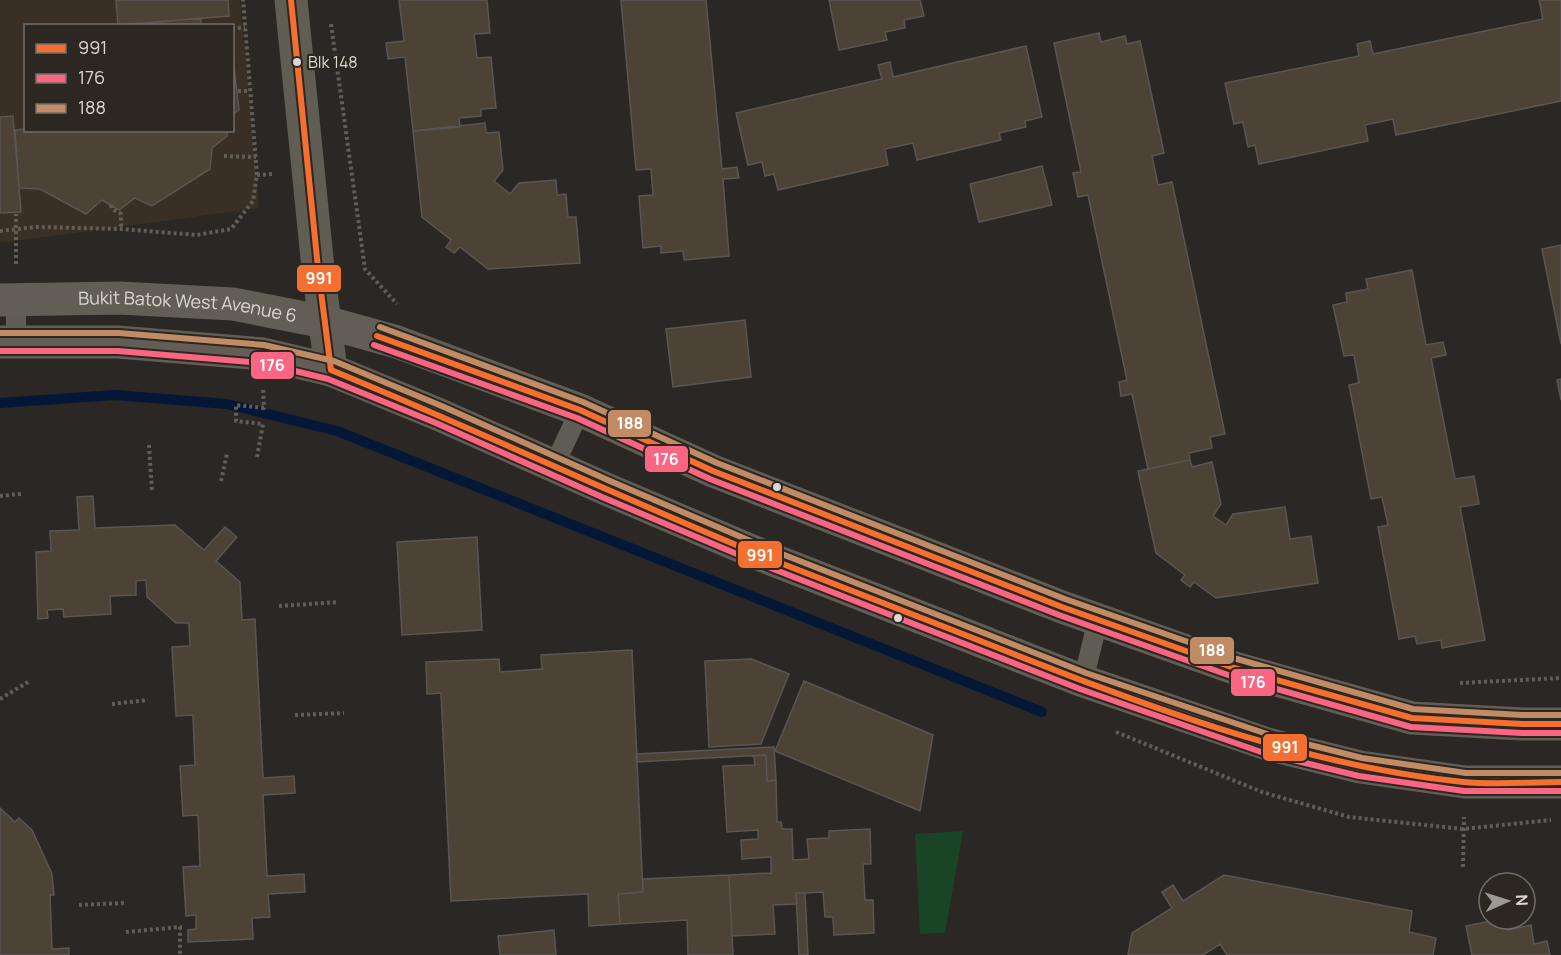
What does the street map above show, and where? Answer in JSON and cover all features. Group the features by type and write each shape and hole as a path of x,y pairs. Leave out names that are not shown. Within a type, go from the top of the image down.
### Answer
{"main road":[{"name":"Bukit Batok West Avenue 6","path":"8,300 119,298 233,304 325,322 397,342 580,410 713,471 1062,607 1234,668 1412,718 1561,724"},
{"path":"8,342 103,341 262,354 331,370 440,414 765,557 1083,681 1267,744 1360,767 1465,782 1561,782"}],"street":[{"path":"291,0 331,370"}],"lane":[{"path":"8,300 8,342"},
{"path":"554,466 580,410"},
{"path":"1083,681 1098,620"}],"path":[{"path":"0,231 36,226 197,235 231,229 253,201 257,175 243,0"},
{"path":"331,22 365,269 401,308"},
{"path":"234,29 245,27"},
{"path":"237,91 250,91"},
{"path":"224,156 256,157"},
{"path":"111,205 112,210 121,214 121,229"},
{"path":"16,214 16,229"},
{"path":"257,457 263,424 237,421 236,405 264,408 263,391"},
{"path":"148,445 152,492"},
{"path":"221,481 227,454"},
{"path":"0,496 21,494"},
{"path":"279,606 339,602"},
{"path":"1449,684 1561,678"},
{"path":"0,699 28,682"},
{"path":"112,704 148,700"},
{"path":"295,715 345,713"},
{"path":"1462,867 1463,829"},
{"path":"79,905 124,903"},
{"path":"126,932 180,927 180,955"}],"shaded area":[{"path":"0,0 240,0 259,208 0,243"}],"green space":[{"path":"963,831 945,933 920,934 915,834"}],"building":[{"path":"116,0 228,0 229,16 118,24"},
{"path":"399,0 487,0 490,33 474,34 477,58 491,57 496,108 481,109 481,116 459,118 460,127 413,131 405,57 388,59 386,43 404,41"},
{"path":"621,0 706,0 722,169 737,167 739,178 723,179 729,256 684,260 683,251 661,253 661,246 643,248 639,196 653,195 651,169 636,170"},
{"path":"829,0 920,0 924,16 904,20 905,28 885,32 887,40 839,50"},
{"path":"1539,0 1561,0 1561,101 1396,135 1393,119 1365,125 1368,141 1259,164 1255,145 1248,147 1243,122 1234,124 1225,83 1359,56 1357,44 1370,41 1373,54 1543,19"},
{"path":"201,18 201,24 148,23"},
{"path":"1099,33 1101,42 1125,36 1127,44 1140,41 1164,153 1152,156 1158,185 1172,182 1225,434 1210,437 1212,448 1189,453 1190,460 1148,469 1132,394 1121,396 1119,382 1127,380 1088,195 1078,197 1073,173 1081,172 1054,43"},
{"path":"1026,46 1042,117 1025,121 1026,127 999,133 1001,140 917,160 913,143 885,149 888,165 778,190 774,174 765,176 762,162 748,165 736,113 882,79 878,65 890,62 893,77"},
{"path":"234,67 239,110 234,114"},
{"path":"13,116 21,212 0,213 0,117"},
{"path":"485,123 486,133 499,132 503,170 494,181 510,194 519,183 556,180 557,195 566,194 568,217 576,217 580,263 488,269 460,247 454,253 446,247 451,240 422,217 413,131"},
{"path":"24,129 24,132 227,132 227,136 212,148 210,169 152,206 135,198 119,210 102,200 86,214 40,189 19,188 15,130"},
{"path":"1042,166 1052,205 979,222 970,184"},
{"path":"1561,245 1561,344 1542,249"},
{"path":"1412,270 1426,345 1443,342 1446,355 1431,358 1455,479 1474,476 1479,504 1460,507 1485,640 1442,648 1441,640 1417,644 1415,636 1399,639 1378,527 1388,525 1382,497 1371,499 1349,385 1359,383 1354,355 1344,356 1333,305 1347,302 1346,293 1368,289 1366,279"},
{"path":"745,320 751,377 673,387 666,329"},
{"path":"1561,379 1561,400 1557,380"},
{"path":"1190,460 1192,467 1212,462 1221,504 1213,516 1226,525 1233,514 1285,507 1290,539 1311,536 1318,583 1216,598 1194,582 1190,587 1181,580 1185,575 1156,553 1138,471"},
{"path":"93,496 95,528 175,525 204,550 225,527 237,537 216,561 240,582 242,620 255,619 263,778 294,776 295,793 263,795 267,876 304,874 305,892 268,894 270,917 252,918 253,939 188,942 188,930 196,929 196,915 186,916 183,867 200,866 198,815 183,816 180,766 195,765 193,715 176,716 172,647 190,646 189,623 176,623 147,597 146,580 136,581 136,595 110,596 111,614 64,617 63,609 47,610 48,618 38,619 36,552 51,551 50,531 79,530 77,497"},
{"path":"477,537 482,630 402,635 397,542"},
{"path":"632,650 643,892 618,894 620,924 589,926 588,894 451,901 441,693 427,694 426,662 499,659 500,672 542,669 541,655"},
{"path":"751,659 789,674 761,744 709,747 705,661"},
{"path":"804,681 933,735 920,811 775,751"},
{"path":"774,747 776,780 771,781 767,781 766,755 637,762 636,754"},
{"path":"766,755 767,781 776,780 777,822 781,822 782,829 792,829 793,860 809,859 807,839 829,838 829,831 870,829 871,864 863,864 865,900 873,900 874,933 834,935 833,917 825,917 823,892 796,893 797,904 773,905 775,934 732,936 729,875 771,873 771,857 742,859 741,840 758,839 758,830 727,832 723,766 755,765 754,756"},
{"path":"0,808 15,822 19,818 32,830 52,874 54,895 50,895 52,949 69,948 69,955 0,955"},
{"path":"729,875 733,955 688,955 687,920 620,924 618,894 643,892 643,879"},
{"path":"1224,875 1412,911 1409,932 1436,938 1433,955 1227,955 1220,944 1203,955 1128,955 1132,933 1172,908 1162,892 1173,885 1183,901"},
{"path":"796,893 805,893 808,955 799,955"},
{"path":"1477,924 1477,931 1532,931 1534,944 1547,941 1550,955 1472,955 1466,926"},
{"path":"554,930 556,955 500,955 498,936"}],"waterway":[{"path":"0,403 115,395 227,404 337,431 1042,712"}],"transit line":[{"name":"991","path":"291,0 318,268 331,370 765,557 1078,679 1204,724 1332,760 1397,773 1475,783 1561,782"},
{"name":"188","path":"380,327 583,402 717,463 1065,599 1237,659 1413,709 1561,715"},
{"name":"188","path":"0,333 119,333 264,345 334,361 769,549 1086,673 1270,735 1362,758 1466,773 1561,773"},
{"name":"991","path":"377,336 580,410 713,471 1062,607 1234,668 1412,718 1561,724"},
{"name":"176","path":"374,345 577,418 710,479 1059,615 1231,676 1411,727 1561,733"},
{"name":"176","path":"0,351 118,351 262,363 328,379 436,423 763,565 1080,689 1264,753 1359,776 1464,791 1561,791"}],"place":[{"name":"Blk 148","path":"297,62"}]}
